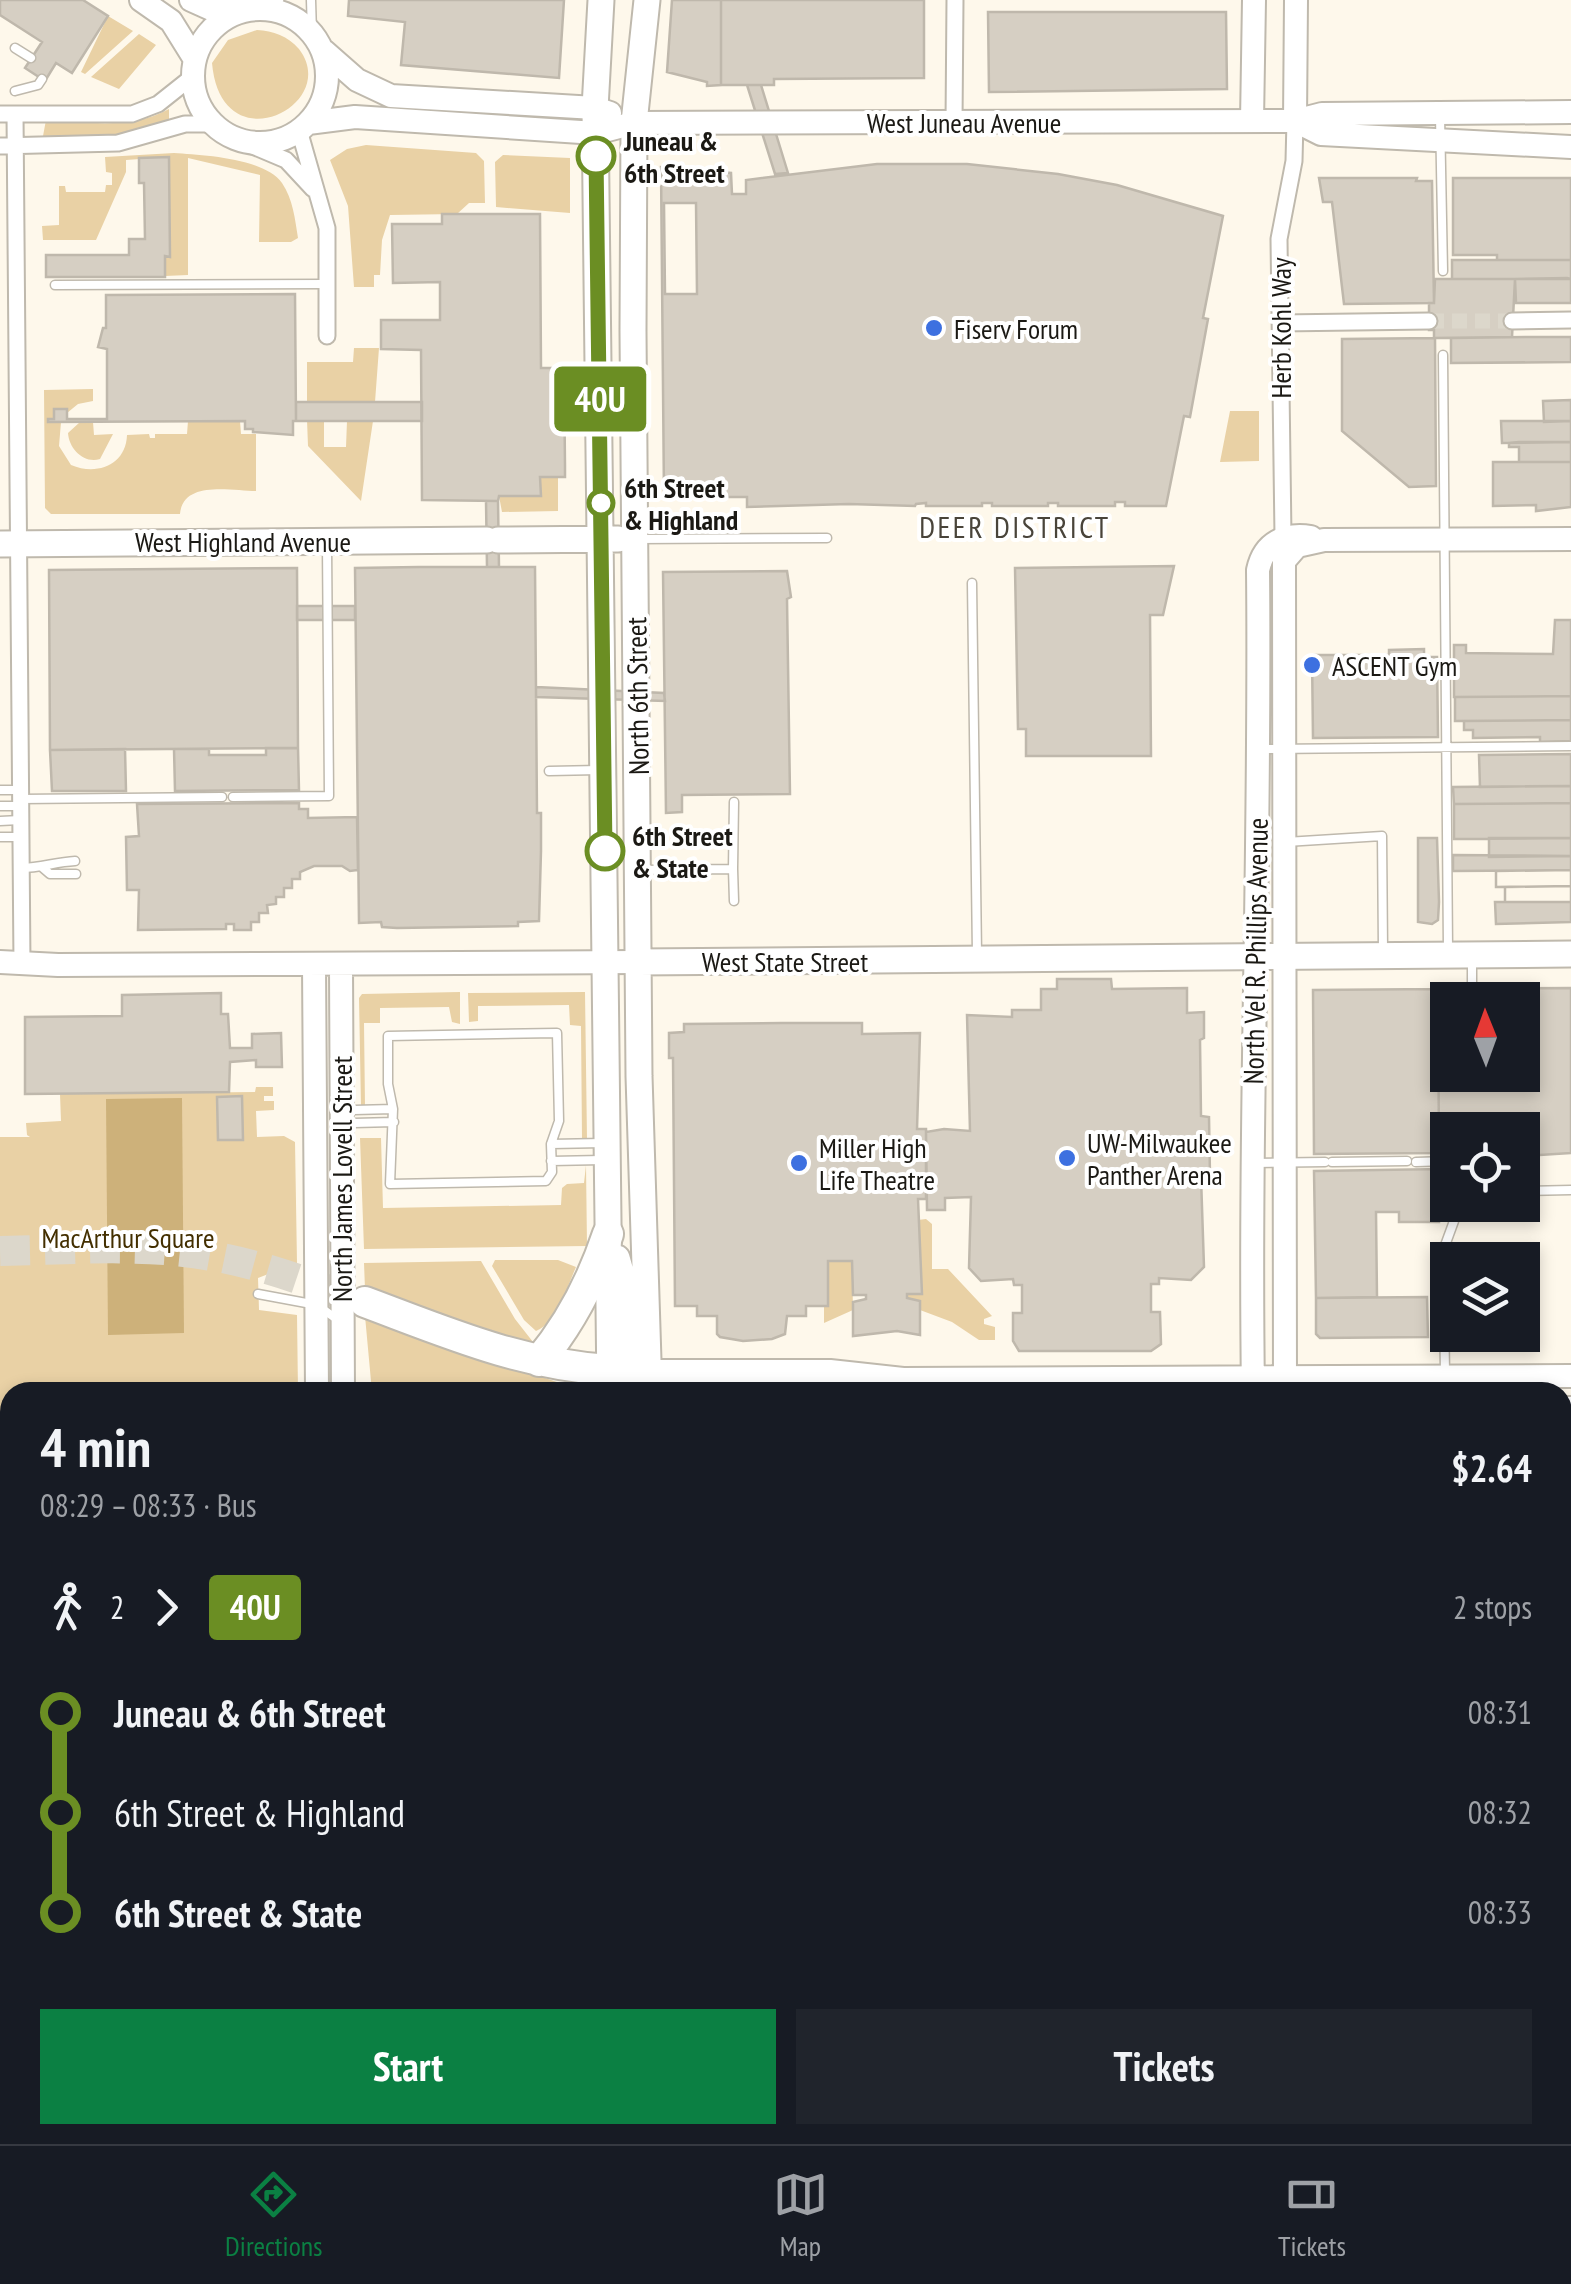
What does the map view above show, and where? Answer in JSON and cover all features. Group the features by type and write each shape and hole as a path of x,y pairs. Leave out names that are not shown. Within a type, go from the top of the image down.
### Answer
{"highway":[{"path":"539,1361 558,1338 598,1262 608,1234"},
{"path":"353,1312 505,1354 631,1382"}],"main road":[{"name":"North 6th Street","path":"601,0 596,120 608,1234 631,1382"},
{"name":"North 6th Street","path":"631,1382 639,1094 634,122 647,0"},
{"name":"West Highland Avenue","path":"9,544 635,539"},
{"name":"West State Street","path":"638,962 1571,954"}],"street":[{"path":"141,0 170,22 193,68"},
{"path":"190,0 211,9 242,10 274,4 317,41 328,72 319,108 303,127 277,141 241,141"},
{"path":"954,123 955,0"},
{"path":"1252,121 1254,0"},
{"path":"1295,121 1296,0"},
{"path":"242,10 222,19 206,34 193,68 194,94 212,124 286,160 320,196"},
{"name":"West Juneau Avenue","path":"317,41 357,80 391,96 596,120"},
{"path":"11,963 22,868 9,544 8,114 132,114 158,104 193,68"},
{"name":"West Juneau Avenue","path":"303,127 348,116 954,123 1295,121 1322,114 1571,112"},
{"name":"West Juneau Avenue","path":"1295,121 1321,134 1571,147"},
{"name":"Herb Kohl Way","path":"1283,537 1280,239 1294,161 1295,121"},
{"path":"8,146 118,143 185,124 212,124"},
{"path":"303,127 327,228 327,336"},
{"path":"1512,322 1571,320"},
{"path":"1280,323 1429,321"},
{"path":"1283,537 1571,538"},
{"name":"North Vel R. Phillips Avenue","path":"1283,537 1264,554 1258,570 1272,749 1285,842 1285,1382"},
{"path":"1272,749 1284,561 1292,550 1324,540"},
{"name":"North Vel R. Phillips Avenue","path":"1253,1382 1253,1022 1272,749"},
{"name":"West State Street","path":"11,963 638,962"},
{"name":"North James Lovell Street","path":"341,964 340,1118 353,1312 343,1382"},
{"name":"North James Lovell Street","path":"314,965 318,1382"},
{"path":"631,1382 830,1372 930,1382"},
{"path":"1338,1382 1445,1376 1571,1376"}],"lane":[{"path":"311,0 317,41"},
{"path":"15,48 31,58"},
{"path":"15,91 38,85 42,79"},
{"path":"1440,112 1443,272"},
{"path":"55,285 327,284"},
{"path":"599,332 633,331"},
{"path":"1443,355 1446,747 1460,955 1470,982"},
{"name":"West Highland Avenue","path":"635,539 827,538"},
{"path":"233,797 329,796 328,540"},
{"path":"972,583 978,959"},
{"path":"1272,749 1571,746"},
{"path":"549,771 604,770"},
{"path":"0,790 21,810"},
{"path":"0,806 21,810 222,797"},
{"path":"734,802 734,901"},
{"path":"0,820 21,810"},
{"path":"0,837 21,810"},
{"path":"1285,842 1382,836 1383,955"},
{"path":"22,868 76,861"},
{"path":"43,868 50,874 76,874"},
{"path":"638,870 733,870"},
{"path":"1253,1022 1284,1022"},
{"path":"558,1033 560,1120 551,1144 552,1172 546,1181 390,1184 394,1122 388,1084 388,1036 558,1033"},
{"path":"340,1118 354,1110 394,1110"},
{"path":"340,1118 354,1124 394,1122"},
{"path":"551,1144 607,1152"},
{"path":"552,1162 607,1152"},
{"path":"1252,1163 1430,1161"},
{"path":"1540,1191 1571,1190"},
{"path":"1445,1376 1443,1251 1454,1222"},
{"path":"258,1294 353,1312"}],"green space":[{"path":"108,16 133,31 85,74 81,72"},
{"path":"257,30 290,41 299,49 308,70 305,89 293,105 275,116 255,119 235,112 220,94 212,63 228,40"},
{"path":"139,34 156,45 119,89 91,77"},
{"path":"169,109 169,121 110,138 43,136 46,120 124,122"},
{"path":"366,145 476,153 484,161 485,203 469,203 457,214 390,215 382,240 380,275 374,275 374,287 354,287 348,206 330,160 347,149"},
{"path":"174,153 232,159 273,175 289,196 298,238 291,242 259,242 260,175 188,158 188,275 165,276 165,256 169,256 168,157 126,160 126,172 96,240 43,240 42,226 59,225 59,186 65,186 66,192 105,192 106,185 112,185 112,173 106,172 105,157"},
{"path":"503,155 570,158 570,213 496,207 495,162"},
{"path":"354,348 379,348 375,402 307,402 307,362 353,362"},
{"path":"93,389 93,401 78,404 67,413 66,409 54,409 54,419 48,420 61,422 59,446 71,465 91,469 116,461 127,435 149,434 155,438 155,434 187,434 188,421 240,421 241,434 256,434 256,491 199,492 183,503 180,514 51,514 45,508 44,390"},
{"path":"1230,411 1259,411 1259,461 1220,462"},
{"path":"307,420 324,421 324,447 346,447 347,421 373,421 361,501 308,446"},
{"path":"80,422 93,422 94,435 113,434 100,459 83,457 71,445 68,433"},
{"path":"540,477 558,478 558,511 502,512 499,496 540,496"},
{"path":"460,992 460,1024 452,1022 449,1007 380,1008 380,1023 364,1023 365,1106 361,1106 362,994"},
{"path":"585,992 587,1139 582,1139 581,1026 570,1025 569,1005 478,1006 478,1021 469,1022 468,993"},
{"name":"MacArthur Square","path":"256,1087 273,1087 273,1096 264,1096 264,1101 274,1101 274,1110 256,1111 257,1137 284,1136 295,1142 297,1263 258,1278 259,1310 297,1315 298,1382 0,1382 0,1137 30,1137 26,1123 61,1121 60,1094 255,1092"},
{"path":"360,1138 381,1138 383,1208 561,1205 562,1188 584,1183 586,1165 587,1246 364,1249"},
{"path":"926,1219 932,1224 932,1269 948,1269 992,1316 984,1319 984,1324 995,1327 995,1340 979,1340 952,1322 920,1310 920,1301 907,1298 907,1294 922,1294 918,1220"},
{"path":"495,1260 558,1260 576,1267 561,1304 543,1327 536,1331 524,1320 492,1266"},
{"path":"481,1261 533,1342 520,1343 365,1289 364,1263"},
{"path":"828,1261 852,1261 853,1310 824,1323 824,1306 828,1306"},
{"path":"365,1316 557,1382 371,1382"}],"shaded area":[{"path":"182,1098 184,1333 108,1335 106,1099"}],"building":[{"path":"0,0 83,0 108,16 72,73 56,63 45,81 25,68 42,42 0,15"},
{"path":"349,0 564,0 559,78 401,65 405,22 348,16"},
{"path":"672,0 721,0 721,85 707,86 707,82 667,72"},
{"path":"721,0 924,0 924,78 774,79 774,85 721,85"},
{"path":"988,12 1226,12 1227,89 989,92"},
{"path":"747,85 761,85 788,173 775,174"},
{"path":"169,157 170,257 165,256 165,277 46,277 46,255 129,255 129,239 145,239 144,183 139,183 139,158"},
{"name":"Fiserv Forum","path":"877,164 967,164 1117,185 1223,216 1203,318 1208,319 1190,417 1184,416 1166,506 1125,506 1125,502 1115,502 1115,506 926,503 747,507 747,497 664,497 661,167 731,173 732,194 746,194 746,180","holes":["664,203 696,203 697,294 665,294"]},
{"path":"1319,178 1432,181 1434,303 1344,304 1332,202 1323,202"},
{"path":"1453,178 1571,178 1571,260 1497,260 1497,255 1453,255"},
{"path":"442,214 540,214 541,368 564,368 565,465 565,477 540,477 541,496 499,496 498,501 422,500 421,350 381,349 381,320 440,320 440,282 393,283 392,224 442,224"},
{"path":"1452,260 1571,260 1571,279 1452,279"},
{"path":"1435,279 1515,279 1512,337 1434,338 1434,330 1429,330 1429,303 1434,303"},
{"path":"1515,279 1571,279 1571,303 1516,303"},
{"path":"295,294 293,435 253,432 245,429 245,421 48,422 54,419 54,409 67,409 67,419 107,419 107,349 98,347 106,328 106,295"},
{"path":"1571,337 1571,362 1451,363 1451,338"},
{"path":"1435,338 1436,486 1409,487 1342,431 1342,339"},
{"path":"1571,400 1571,421 1544,422 1543,401"},
{"path":"296,402 422,402 422,421 296,421"},
{"path":"1501,421 1571,421 1571,442 1502,443"},
{"path":"1571,442 1571,462 1519,462 1519,447 1509,447 1509,443"},
{"path":"1493,462 1571,462 1571,507 1536,511 1536,505 1493,506"},
{"path":"486,501 498,501 499,567 487,567"},
{"path":"1174,566 1163,615 1150,615 1151,756 1026,756 1026,729 1018,729 1015,568"},
{"path":"535,567 537,813 541,813 539,921 518,922 518,926 397,928 382,927 381,922 359,923 355,568"},
{"path":"297,568 298,748 50,750 49,570"},
{"path":"787,571 791,597 787,599 790,794 682,795 682,812 666,813 663,572"},
{"path":"297,606 355,606 355,620 297,620"},
{"path":"1555,620 1571,620 1571,696 1454,697 1454,645 1466,645 1466,653 1553,654"},
{"path":"1424,649 1424,657 1437,657 1438,737 1313,738 1312,655 1389,655 1389,650"},
{"path":"536,687 664,693 665,701 536,697"},
{"path":"1571,696 1571,720 1455,721 1455,697"},
{"path":"1571,720 1571,741 1540,742 1540,737 1473,738 1473,730 1464,730 1464,721"},
{"path":"266,748 298,748 299,790 175,791 174,749 209,749 209,755 266,755"},
{"path":"125,749 126,791 52,791 50,750"},
{"path":"1571,754 1571,786 1480,787 1479,755"},
{"path":"1571,786 1571,803 1454,804 1453,787"},
{"path":"299,803 299,809 308,809 308,818 357,817 358,870 314,866 300,872 300,879 292,879 292,888 284,888 284,897 276,897 276,904 267,905 268,913 259,913 259,922 251,922 251,930 234,930 234,924 226,924 226,929 138,930 139,890 127,890 126,837 139,836 137,804"},
{"path":"1571,803 1571,838 1454,839 1454,804"},
{"path":"1418,838 1437,838 1438,920 1432,924 1418,922"},
{"path":"1489,838 1571,838 1571,856 1489,857"},
{"path":"1453,855 1571,856 1571,870 1453,871"},
{"path":"1571,870 1571,902 1505,902 1505,887 1496,887 1496,871"},
{"path":"1571,870 1571,886 1496,887 1496,871"},
{"path":"1571,886 1571,902 1505,902 1505,887"},
{"path":"1495,902 1571,902 1571,922 1496,924"},
{"name":"UW-Milwaukee Panther Arena","path":"1057,979 1111,979 1112,989 1187,988 1187,1013 1204,1012 1204,1038 1200,1040 1201,1116 1209,1117 1210,1176 1201,1177 1204,1267 1191,1280 1159,1278 1159,1284 1151,1284 1151,1312 1160,1312 1161,1344 1151,1351 1019,1351 1013,1341 1013,1313 1022,1313 1022,1285 1014,1285 1013,1279 981,1281 969,1268 971,1197 945,1198 945,1210 927,1210 926,1132 970,1131 967,1015 1012,1017 1012,1010 1041,1010 1041,989 1057,989"},
{"path":"1540,988 1571,988 1571,1153 1540,1155 1540,1112 1439,1112 1439,1092 1540,1092"},
{"path":"1430,989 1430,1092 1439,1092 1439,1112 1430,1112 1430,1153 1314,1154 1313,990"},
{"path":"221,993 221,1014 228,1014 230,1048 252,1048 252,1034 281,1033 282,1067 256,1067 256,1060 230,1062 229,1092 25,1094 25,1017 122,1016 122,995"},
{"name":"Miller High Life Theatre","path":"862,1023 862,1034 920,1033 917,1129 926,1129 926,1199 918,1199 922,1294 907,1294 907,1298 920,1301 920,1335 897,1331 853,1336 853,1302 866,1299 866,1295 853,1295 852,1261 828,1261 828,1306 806,1306 806,1316 787,1316 785,1334 772,1339 743,1341 720,1337 717,1316 697,1316 697,1306 675,1306 673,1058 669,1058 669,1033 684,1032 684,1024"},
{"path":"242,1096 243,1140 218,1140 217,1097"},
{"path":"1430,1169 1430,1222 1399,1222 1399,1212 1376,1212 1377,1297 1316,1298 1314,1171"},
{"path":"1427,1297 1428,1337 1320,1338 1316,1334 1316,1298"}],"tunnel":[{"path":"1429,321 1512,321"},
{"path":"0,1251 109,1248 190,1253 233,1260 343,1295"}],"bus line":[{"name":"40U","path":"596,156 605,851"}],"place":[{"name":"Juneau & 6th Street","path":"596,156"},
{"name":"Fiserv Forum","path":"934,328"},
{"name":"6th Street & Highland","path":"601,503"},
{"name":"ASCENT Gym","path":"1312,665"},
{"name":"6th Street & State","path":"605,851"},
{"name":"UW-Milwaukee Panther Arena","path":"1067,1158"},
{"name":"Miller High Life Theatre","path":"799,1163"}],"district":[{"name":"DEER DISTRICT","path":"1015,526"}]}
